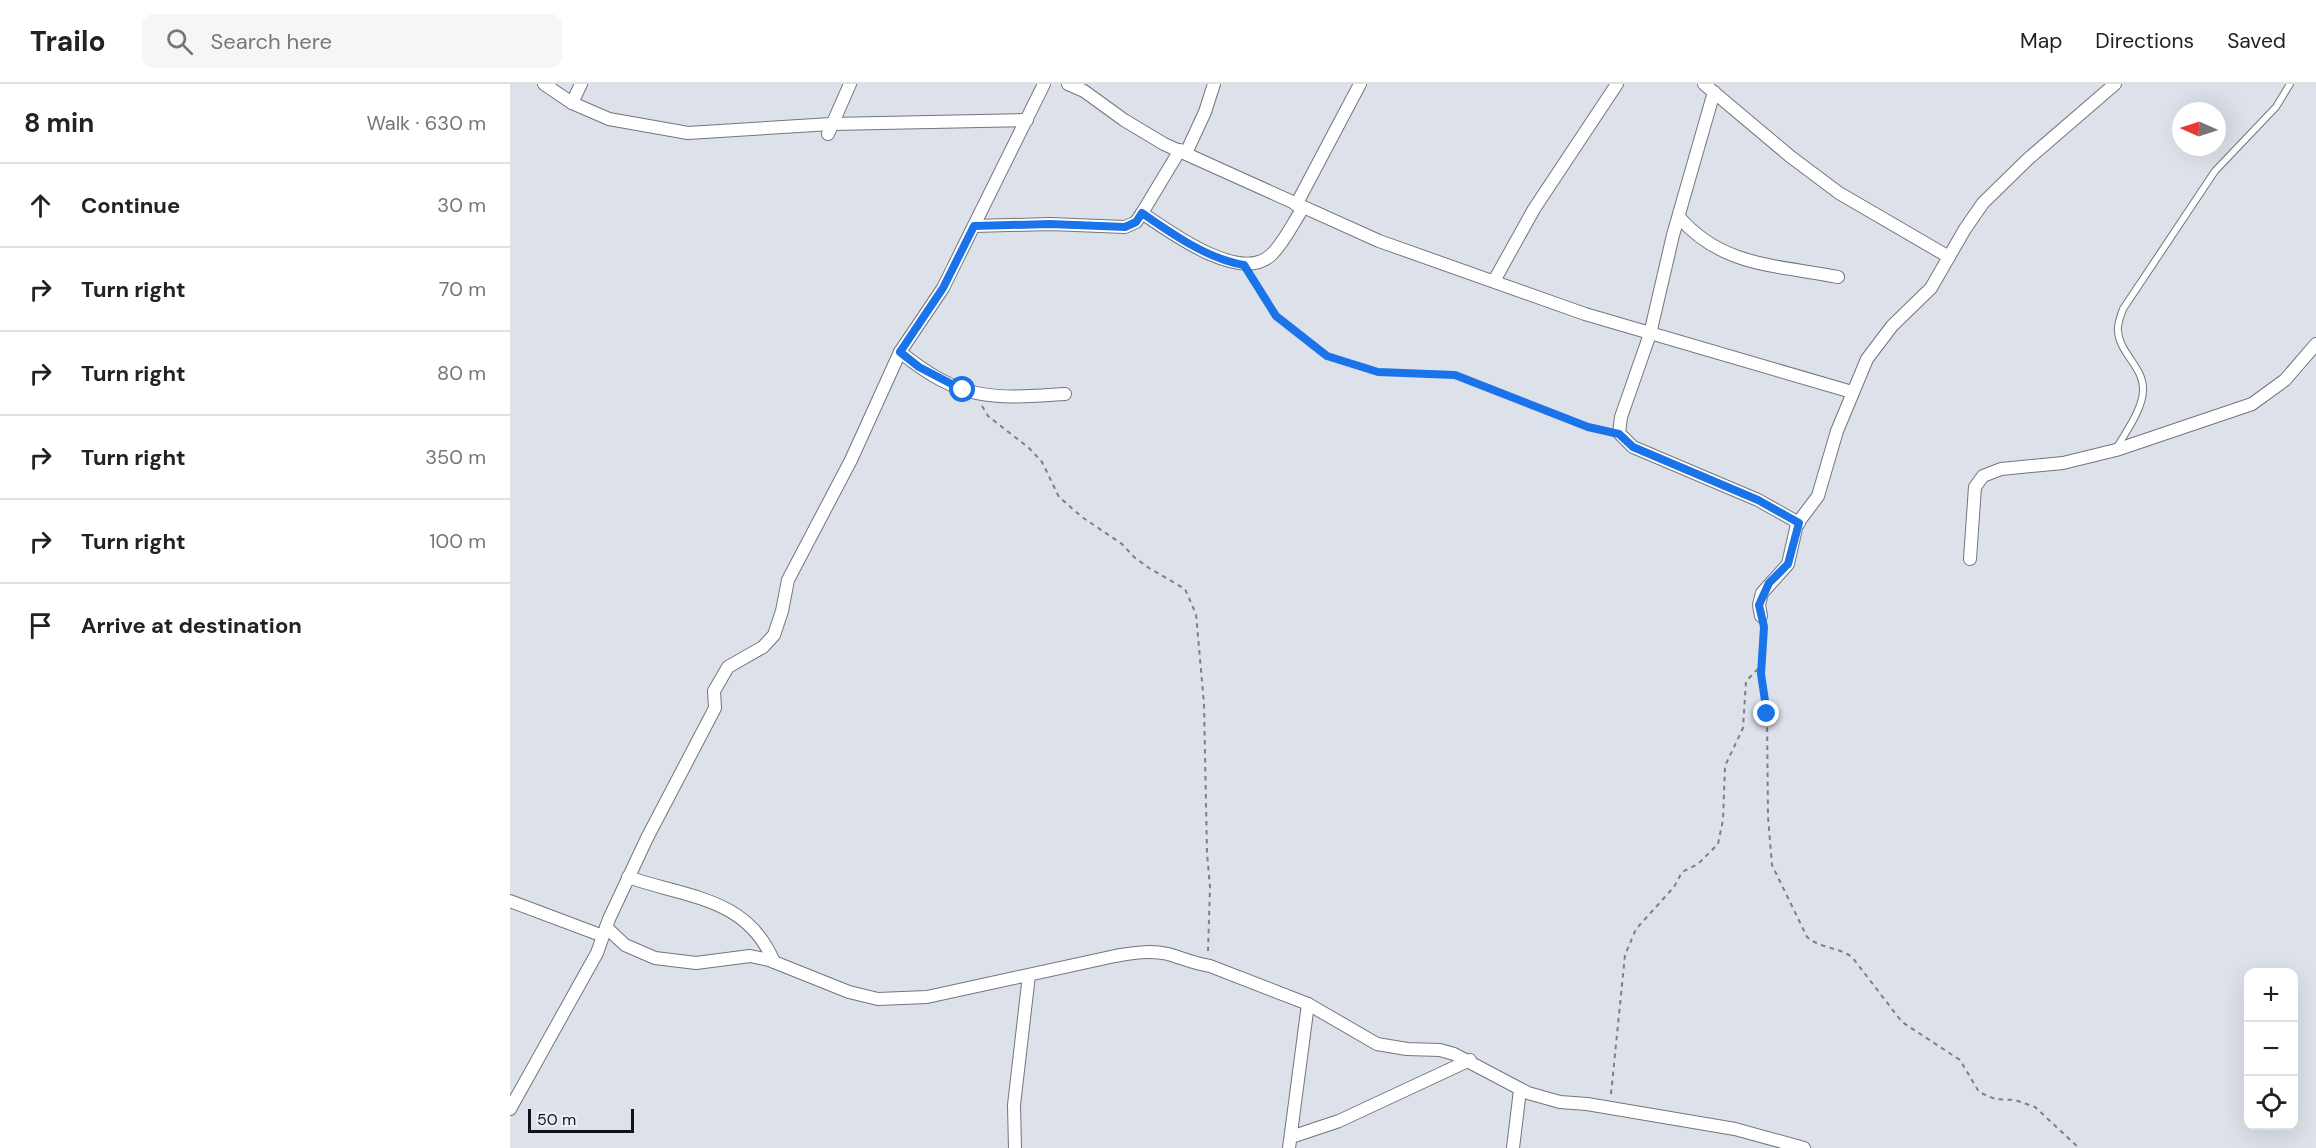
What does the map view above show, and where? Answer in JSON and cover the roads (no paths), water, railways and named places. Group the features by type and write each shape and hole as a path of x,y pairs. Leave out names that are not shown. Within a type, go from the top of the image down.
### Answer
{"street":[{"path":"544,84 572,103 609,119 688,133 1027,120"},
{"path":"572,103 581,84"},
{"path":"829,129 850,84"},
{"path":"510,1109 597,953 604,931 628,877 715,708 717,682 736,660 763,647 774,635 782,612 788,580 851,460 900,352 943,288 1044,84"},
{"path":"1068,84 1084,91 1124,120 1183,152 1379,241 1585,314 1852,392"},
{"path":"974,226 1050,224 1125,227 1136,222 1183,152 1205,112 1215,84"},
{"path":"1142,213 1177,237 1227,262 1244,265 1258,263 1271,255 1299,206 1360,84"},
{"path":"1494,281 1534,209 1617,84"},
{"path":"1704,84 1791,157 1839,193 1949,257"},
{"path":"1761,616 1759,605 1762,593 1788,564 1799,523 1818,496 1837,431 1867,359 1892,326 1931,288 1983,203 2028,159 2115,84"},
{"path":"1714,92 1679,217 1650,334 1621,417 1619,434 1633,447 1758,500 1799,523"},
{"path":"1679,217 1691,231 1723,253 1745,260 1838,277"},
{"path":"1970,559 1974,487 1983,476 2001,469 2063,463 2116,450 2252,404 2285,380 2316,344"},
{"path":"900,352 929,373 963,390 978,394 997,398 1065,394"},
{"path":"628,877 718,903 748,922 765,941 774,962"},
{"path":"510,902 604,931 625,945 655,958 696,963 750,956 774,962 849,992 879,999 927,997 1140,952 1167,954 1194,964 1210,966 1308,1004 1377,1044 1407,1049 1440,1050 1470,1060 1520,1089 1560,1102 1610,1108 1759,1134 1804,1148"},
{"path":"1015,1148 1014,1105 1029,975"},
{"path":"1290,1142 1308,1004"},
{"path":"1290,1142 1470,1060"},
{"path":"1513,1148 1520,1089"},
{"path":"1757,1148 1759,1134"}],"lane":[{"path":"2116,450 2136,411 2143,390 2136,367 2123,350 2117,330 2123,309 2215,171 2276,107 2290,84"}]}
